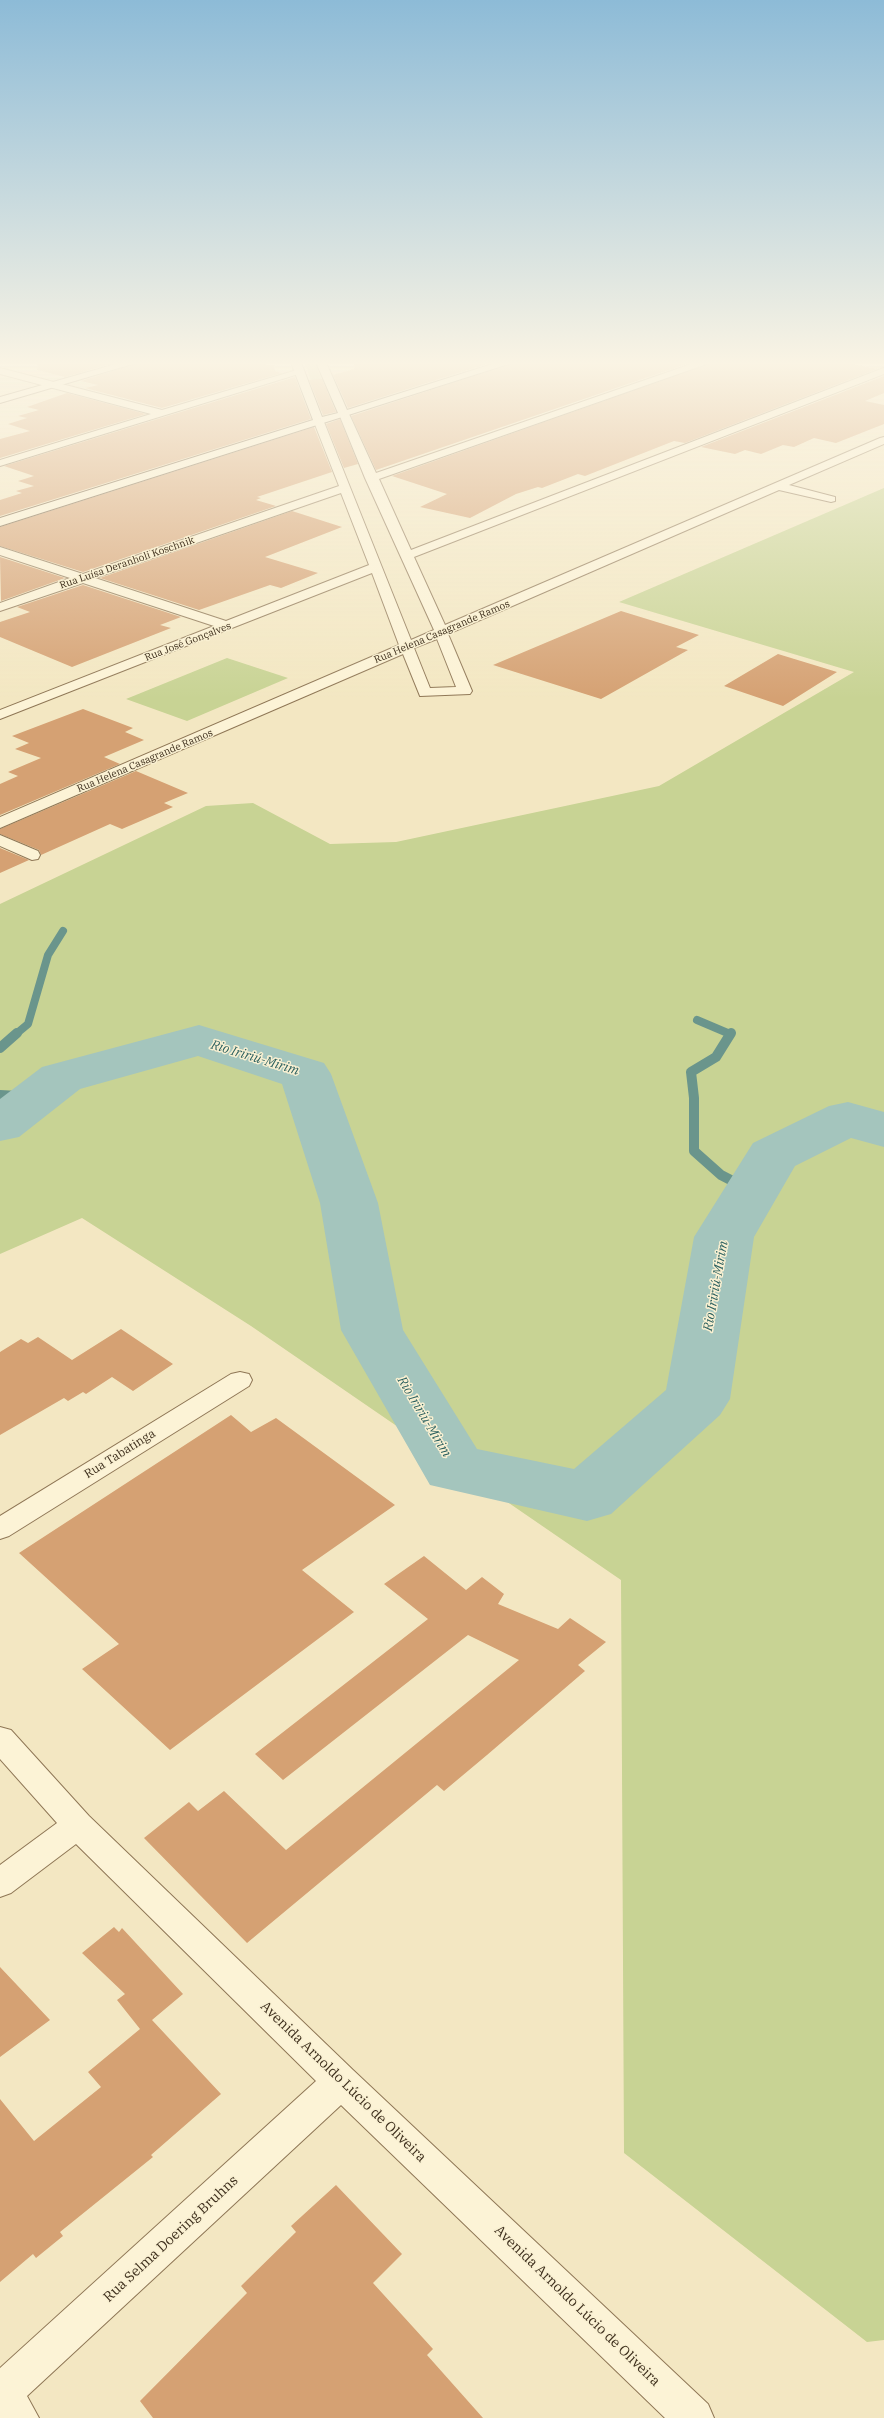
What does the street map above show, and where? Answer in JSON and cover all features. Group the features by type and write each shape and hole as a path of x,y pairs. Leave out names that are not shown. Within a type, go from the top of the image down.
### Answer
{"street":[{"path":"0,522 157,473"},
{"path":"338,473 425,693 464,690 441,632 369,473"},
{"path":"371,478 386,473"},
{"path":"406,556 621,473"},
{"name":"Rua Helena Casagrande Ramos","path":"0,823 808,473"},
{"path":"778,486 831,499"},
{"name":"Rua Luísa Deranholi Koschnik","path":"0,607 344,488"},
{"path":"0,550 227,626"},
{"name":"Rua José Gonçalves","path":"0,715 376,567"},
{"path":"0,840 32,855"},
{"name":"Rua Tabatinga","path":"0,1529 240,1380"},
{"name":"Avenida Arnoldo Lúcio de Oliveira","path":"0,1738 78,1825 341,2082 694,2418"},
{"path":"0,1883 78,1825"},
{"name":"Rua Selma Doering Bruhns","path":"7,2403 341,2082"}],"green space":[{"path":"884,488 884,2340 867,2342 624,2153 621,1580 251,1326 82,1218 0,1254 0,904 206,806 253,803 330,844 396,842 659,786 854,672 619,602"},
{"path":"227,658 288,678 187,721 126,699"}],"building":[{"path":"25,473 138,473 0,516 0,500 22,493 16,491 34,486 18,481 34,476"},
{"path":"170,473 329,473 257,497 261,498 256,500 276,506 83,572 0,546 0,527"},
{"path":"401,473 593,473 585,476 578,474 542,488 538,487 516,494 470,518 420,507 447,494 392,476"},
{"path":"292,511 342,527 265,557 318,573 281,588 270,585 199,610 100,578"},
{"path":"0,557 65,578 1,601"},
{"path":"83,585 181,617 160,625 171,628 72,667 0,637 0,622 30,612 17,607"},
{"path":"621,611 699,635 676,647 688,650 601,699 493,665"},
{"path":"778,654 837,672 783,706 724,686"},
{"path":"83,709 133,728 125,732 144,740 104,757 120,764 0,815 0,784 18,776 8,772 41,758 15,749 29,743 12,736"},
{"path":"136,771 188,793 164,803 173,807 122,829 110,824 41,855 39,850 0,834 0,829"},
{"path":"0,848 29,860 0,873"},
{"path":"121,1329 173,1364 133,1391 112,1377 86,1394 83,1392 68,1401 64,1398 0,1435 0,1352 21,1339 28,1343 38,1337 72,1360"},
{"path":"231,1415 251,1432 276,1418 395,1505 302,1570 354,1612 170,1750 82,1669 119,1644 19,1553"},
{"path":"424,1556 466,1590 482,1577 504,1594 498,1604 558,1629 570,1618 606,1642 578,1665 585,1671 487,1755 444,1791 437,1785 247,1943 144,1838 189,1802 198,1811 224,1791 286,1850 519,1660 468,1635 283,1780 255,1754 428,1619 384,1584"},
{"path":"114,1927 119,1932 122,1928 183,1994 152,2020 221,2094 151,2155 153,2157 60,2232 63,2236 36,2258 33,2254 0,2282 0,2099 34,2141 101,2087 88,2072 140,2029 117,2000 125,1994 82,1953"},
{"path":"0,1967 50,2020 0,2057"},
{"path":"336,2185 402,2254 373,2283 433,2349 427,2355 483,2418 153,2418 140,2401 247,2293 241,2286 296,2232 291,2226"}],"waterway":[{"path":"16,1034 28,1024 48,955 63,931"},
{"path":"697,1020 730,1034"},
{"path":"0,1048 17,1033"},
{"path":"731,1033 716,1057 691,1072 694,1098 694,1151 721,1175 752,1191"},
{"name":"Rio Iririú-Mirim","path":"0,1125 61,1078 199,1040 305,1074 349,1203 372,1330 454,1468 587,1496 697,1399 724,1237 773,1155 848,1118 884,1131"},
{"path":"0,1095 36,1097"}]}
